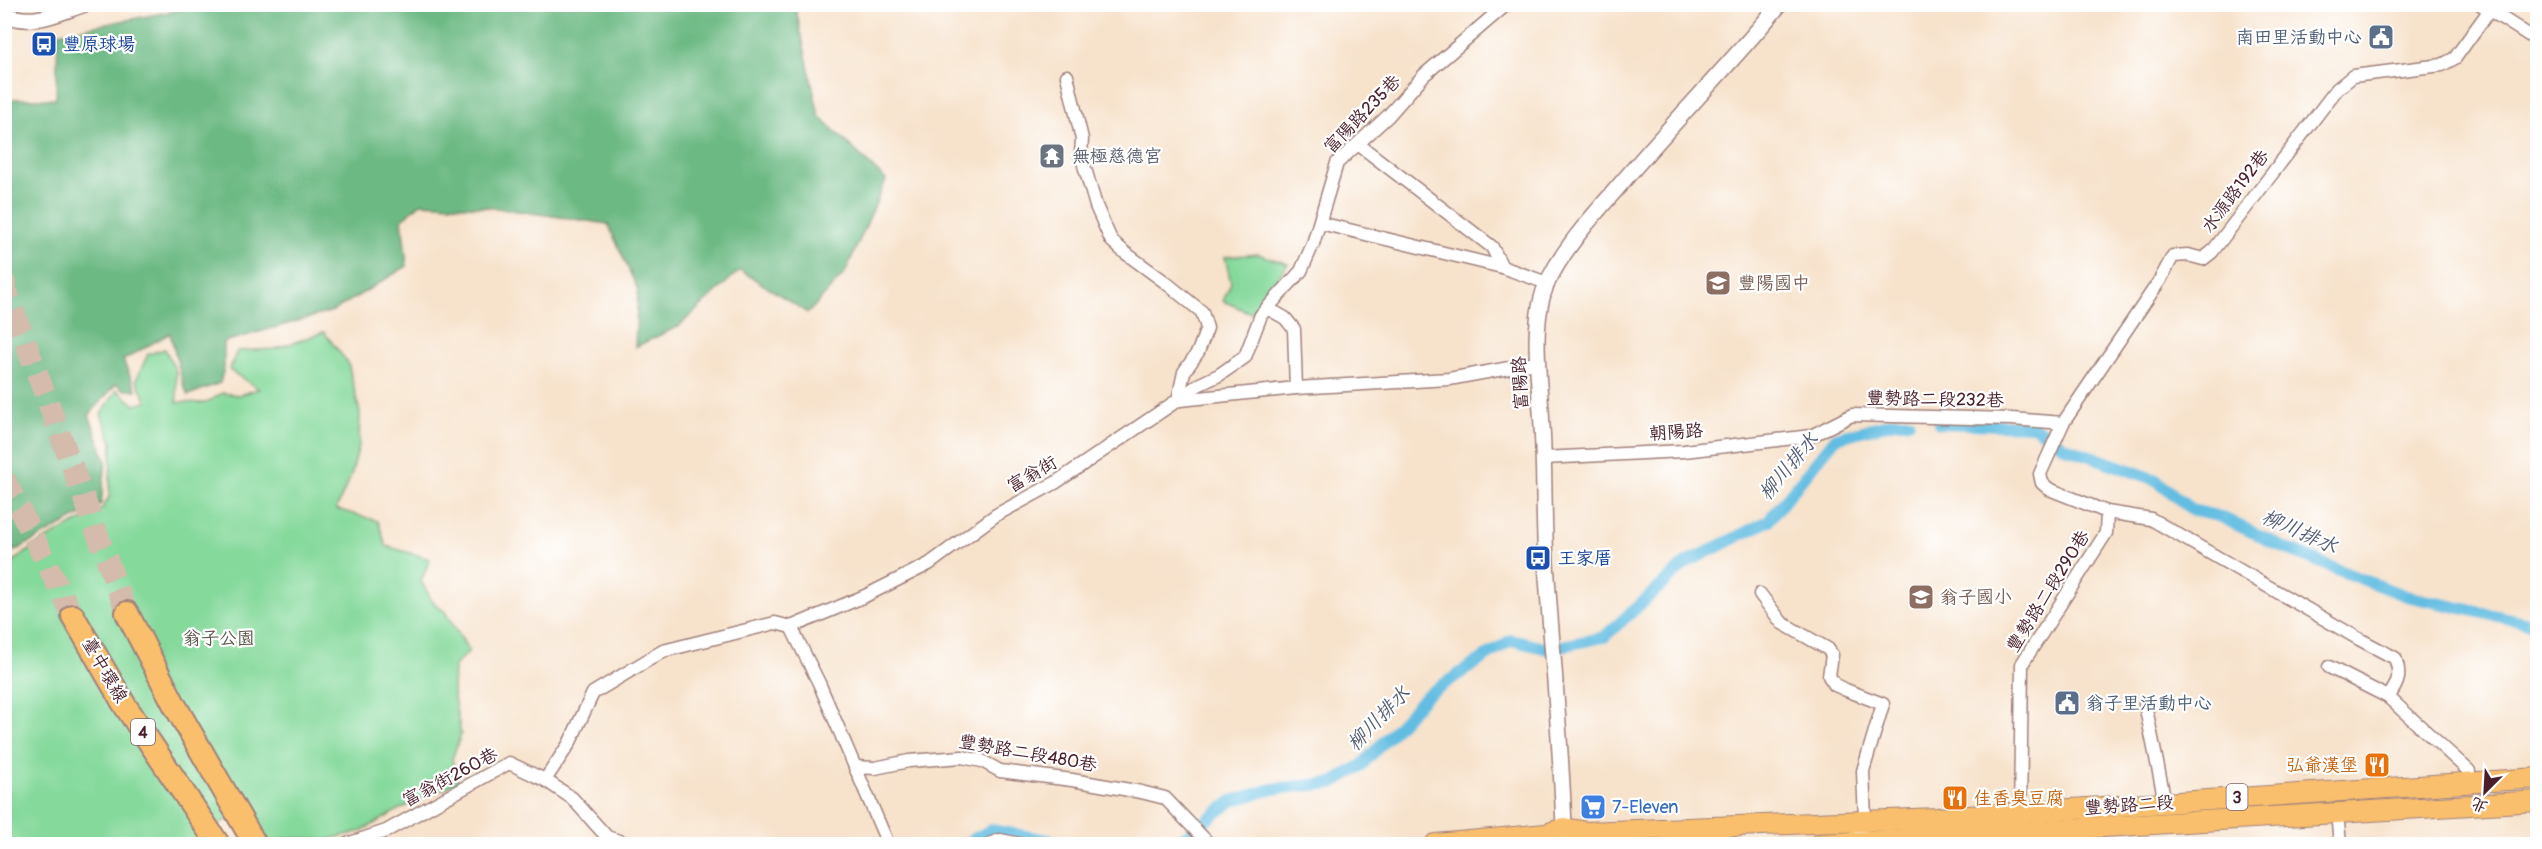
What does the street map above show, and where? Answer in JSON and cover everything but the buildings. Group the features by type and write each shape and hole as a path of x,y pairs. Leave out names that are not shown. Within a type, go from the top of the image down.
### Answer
{"highway":[{"name":"4","path":"127,613 174,704 255,844"},
{"name":"臺中環線","path":"73,616 124,704 218,844"}],"main road":[{"name":"豐勢路二段","path":"1435,844 1546,834 1565,836 1587,832 2020,813 2538,778"},
{"name":"豐勢路二段","path":"1819,844 2538,801"}],"street":[{"path":"4,14 31,21 85,4"},
{"name":"富陽路235巷","path":"1178,400 1198,385 1219,375 1245,357 1261,315 1301,271 1320,223 1337,163 1388,116 1424,75 1507,4"},
{"name":"富陽路","path":"1565,836 1556,678 1547,576 1541,399 1536,363 1539,320 1547,283 1577,235 1651,148 1743,49 1780,4"},
{"path":"2488,7 2538,41"},
{"name":"水源路192巷","path":"2107,512 2049,489 2042,483 2040,474 2062,423 2160,280 2173,256 2188,255 2203,259 2212,252 2337,89 2354,76 2442,65 2455,58 2488,7"},
{"path":"1067,76 1083,140 1081,155 1096,206 1111,240 1202,312 1207,328 1198,352 1184,372 1178,400"},
{"path":"1358,144 1492,247 1502,267"},
{"path":"1320,223 1502,267 1547,283"},
{"path":"1267,308 1285,318 1294,329 1296,388"},
{"name":"富翁街","path":"791,627 866,596 929,564 996,515 1055,483 1178,400 1296,388 1449,380 1536,363"},
{"name":"豐勢路二段232巷","path":"1811,436 1852,415 2000,418 2062,423"},
{"name":"朝陽路","path":"1543,458 1684,451 1811,436"},
{"path":"2107,512 2151,519 2395,658 2400,672 2397,686 2388,697"},
{"name":"豐勢路二段290巷","path":"2020,833 2022,664 2106,533 2107,512"},
{"path":"1760,594 1782,623 1828,649 1832,655 1829,676 1835,685 1882,704 1863,771 1864,820 1854,843"},
{"path":"628,844 607,837 572,798 545,780 569,744 593,693 644,660 663,651 776,623 791,627 819,683 888,844"},
{"path":"2329,667 2388,697 2469,771 2468,782"},
{"path":"2145,704 2165,802"},
{"name":"豐勢路二段480巷","path":"855,767 876,768 909,761 962,757 982,761 1000,771 1095,783 1165,798 1209,844"},
{"name":"富翁街260巷","path":"347,844 386,831 509,763 545,780"},
{"path":"2337,813 2340,844"},
{"path":"990,844 1000,840 1020,844"}],"green space":[{"path":"205,5 795,5 819,116 886,180 845,273 808,313 740,270 679,326 635,347 638,290 608,224 497,208 421,203 402,219 407,266 333,311 224,342 224,368 220,383 188,395 170,333 123,360 136,390 125,390 116,384 89,415 106,461 101,504 5,556 5,99 56,99 58,33"},
{"path":"1258,254 1288,264 1251,313 1223,301 1231,283 1225,257"},
{"name":"翁子公園","path":"324,332 348,363 360,413 359,445 351,476 336,509 378,521 386,546 430,559 421,581 432,601 445,612 469,651 454,666 453,693 461,734 452,759 458,782 398,810 362,831 326,840 281,839 269,844 261,844 243,812 200,833 205,844 5,844 4,567 48,538 102,509 109,497 112,442 101,414 117,390 135,405 147,402 136,380 148,354 165,349 176,371 177,402 206,403 222,393 239,395 259,389 229,370 237,351 275,349"}],"waterway":[{"name":"柳川排水","path":"1170,844 1175,844 1232,801 1272,789 1332,783 1362,765 1427,695 1511,640 1548,649 1604,637 1686,563 1768,521 1836,438 1895,422 1909,422"},
{"name":"柳川排水","path":"1939,423 2033,426 2065,447 2156,480 2192,510 2221,517 2280,546 2351,575 2406,596 2538,625"},
{"name":"柳川排水","path":"964,844 991,830 1068,844"}],"tunnel":[{"path":"4,279 7,293 127,613"},
{"path":"4,478 73,616"}],"place":[{"name":"南田里活動中心","path":"2381,37"},
{"name":"豐原球場","path":"44,44"},
{"name":"無極慈德宮","path":"1052,156"},
{"name":"豐陽國中","path":"1718,283"},
{"name":"王家厝","path":"1538,558"},
{"name":"翁子國小","path":"1921,597"},
{"name":"翁子里活動中心","path":"2067,703"},
{"name":"弘爺漢堡","path":"2377,765"},
{"name":"佳香臭豆腐","path":"1955,798"},
{"name":"7-Eleven","path":"1593,807"}]}
